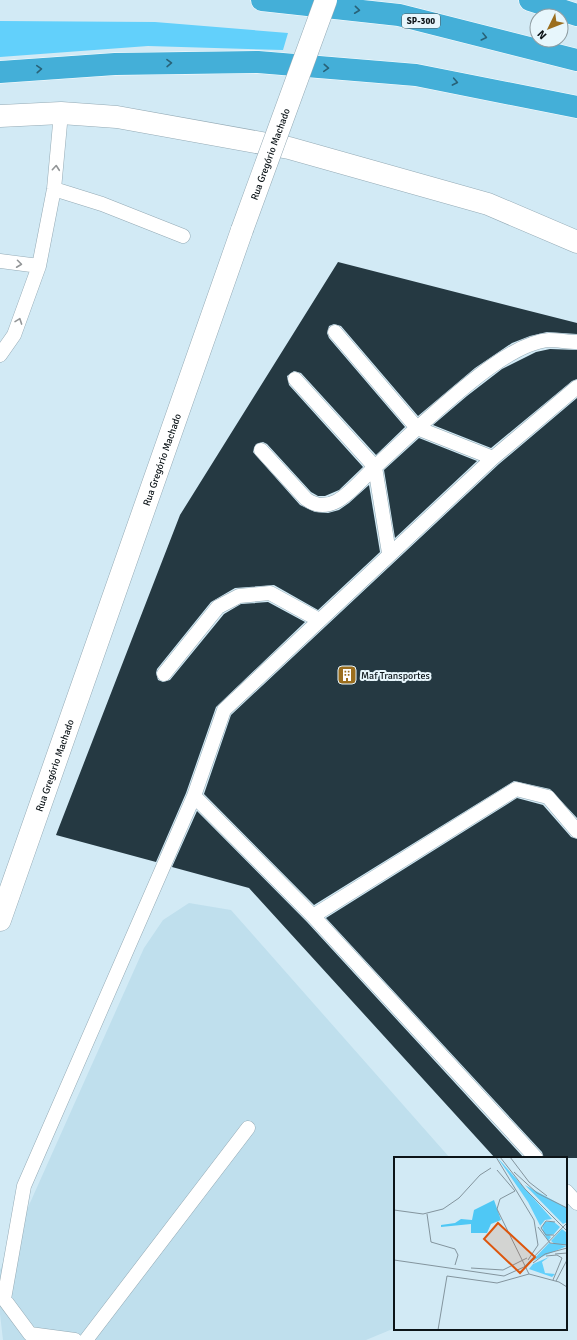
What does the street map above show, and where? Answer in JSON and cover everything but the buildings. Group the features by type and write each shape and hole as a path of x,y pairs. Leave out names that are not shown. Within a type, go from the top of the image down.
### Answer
{"highway":[{"name":"SP-300","path":"262,0 399,15 577,60"},
{"path":"530,0 577,15"},
{"path":"0,72 115,64 258,62 416,75 577,107"}],"main road":[{"name":"Rua Gregório Machado","path":"0,920 242,230 326,0"},
{"path":"0,116 61,113 116,117 289,148 488,204 577,242"}],"lane":[{"path":"0,355 14,336 39,266 54,189 61,113"},
{"path":"54,189 102,204 183,236"},
{"path":"0,261 39,266"},
{"path":"335,332 417,428 493,458"},
{"path":"261,450 313,504 322,506 331,505 339,500 417,428 483,373 516,350 548,340 577,342"},
{"path":"295,379 375,467 389,553"},
{"path":"75,1340 30,1334 4,1299 24,1186 194,796 224,710 389,553 493,458 577,386"},
{"path":"164,674 218,607 239,596 270,593 319,620"},
{"path":"313,916 516,789 548,797 577,831"},
{"path":"194,796 313,916 535,1157"},
{"path":"86,1340 248,1128"},
{"path":"567,1192 577,1203"}],"shaded area":[{"path":"0,21 155,22 288,33 283,50 148,46 0,57"},
{"path":"189,903 231,910 449,1157 394,1157 394,1328 366,1340 3,1340 0,1314 0,1270 144,948 163,920"}],"place":[{"name":"Maf Transportes","path":"347,675"}]}
